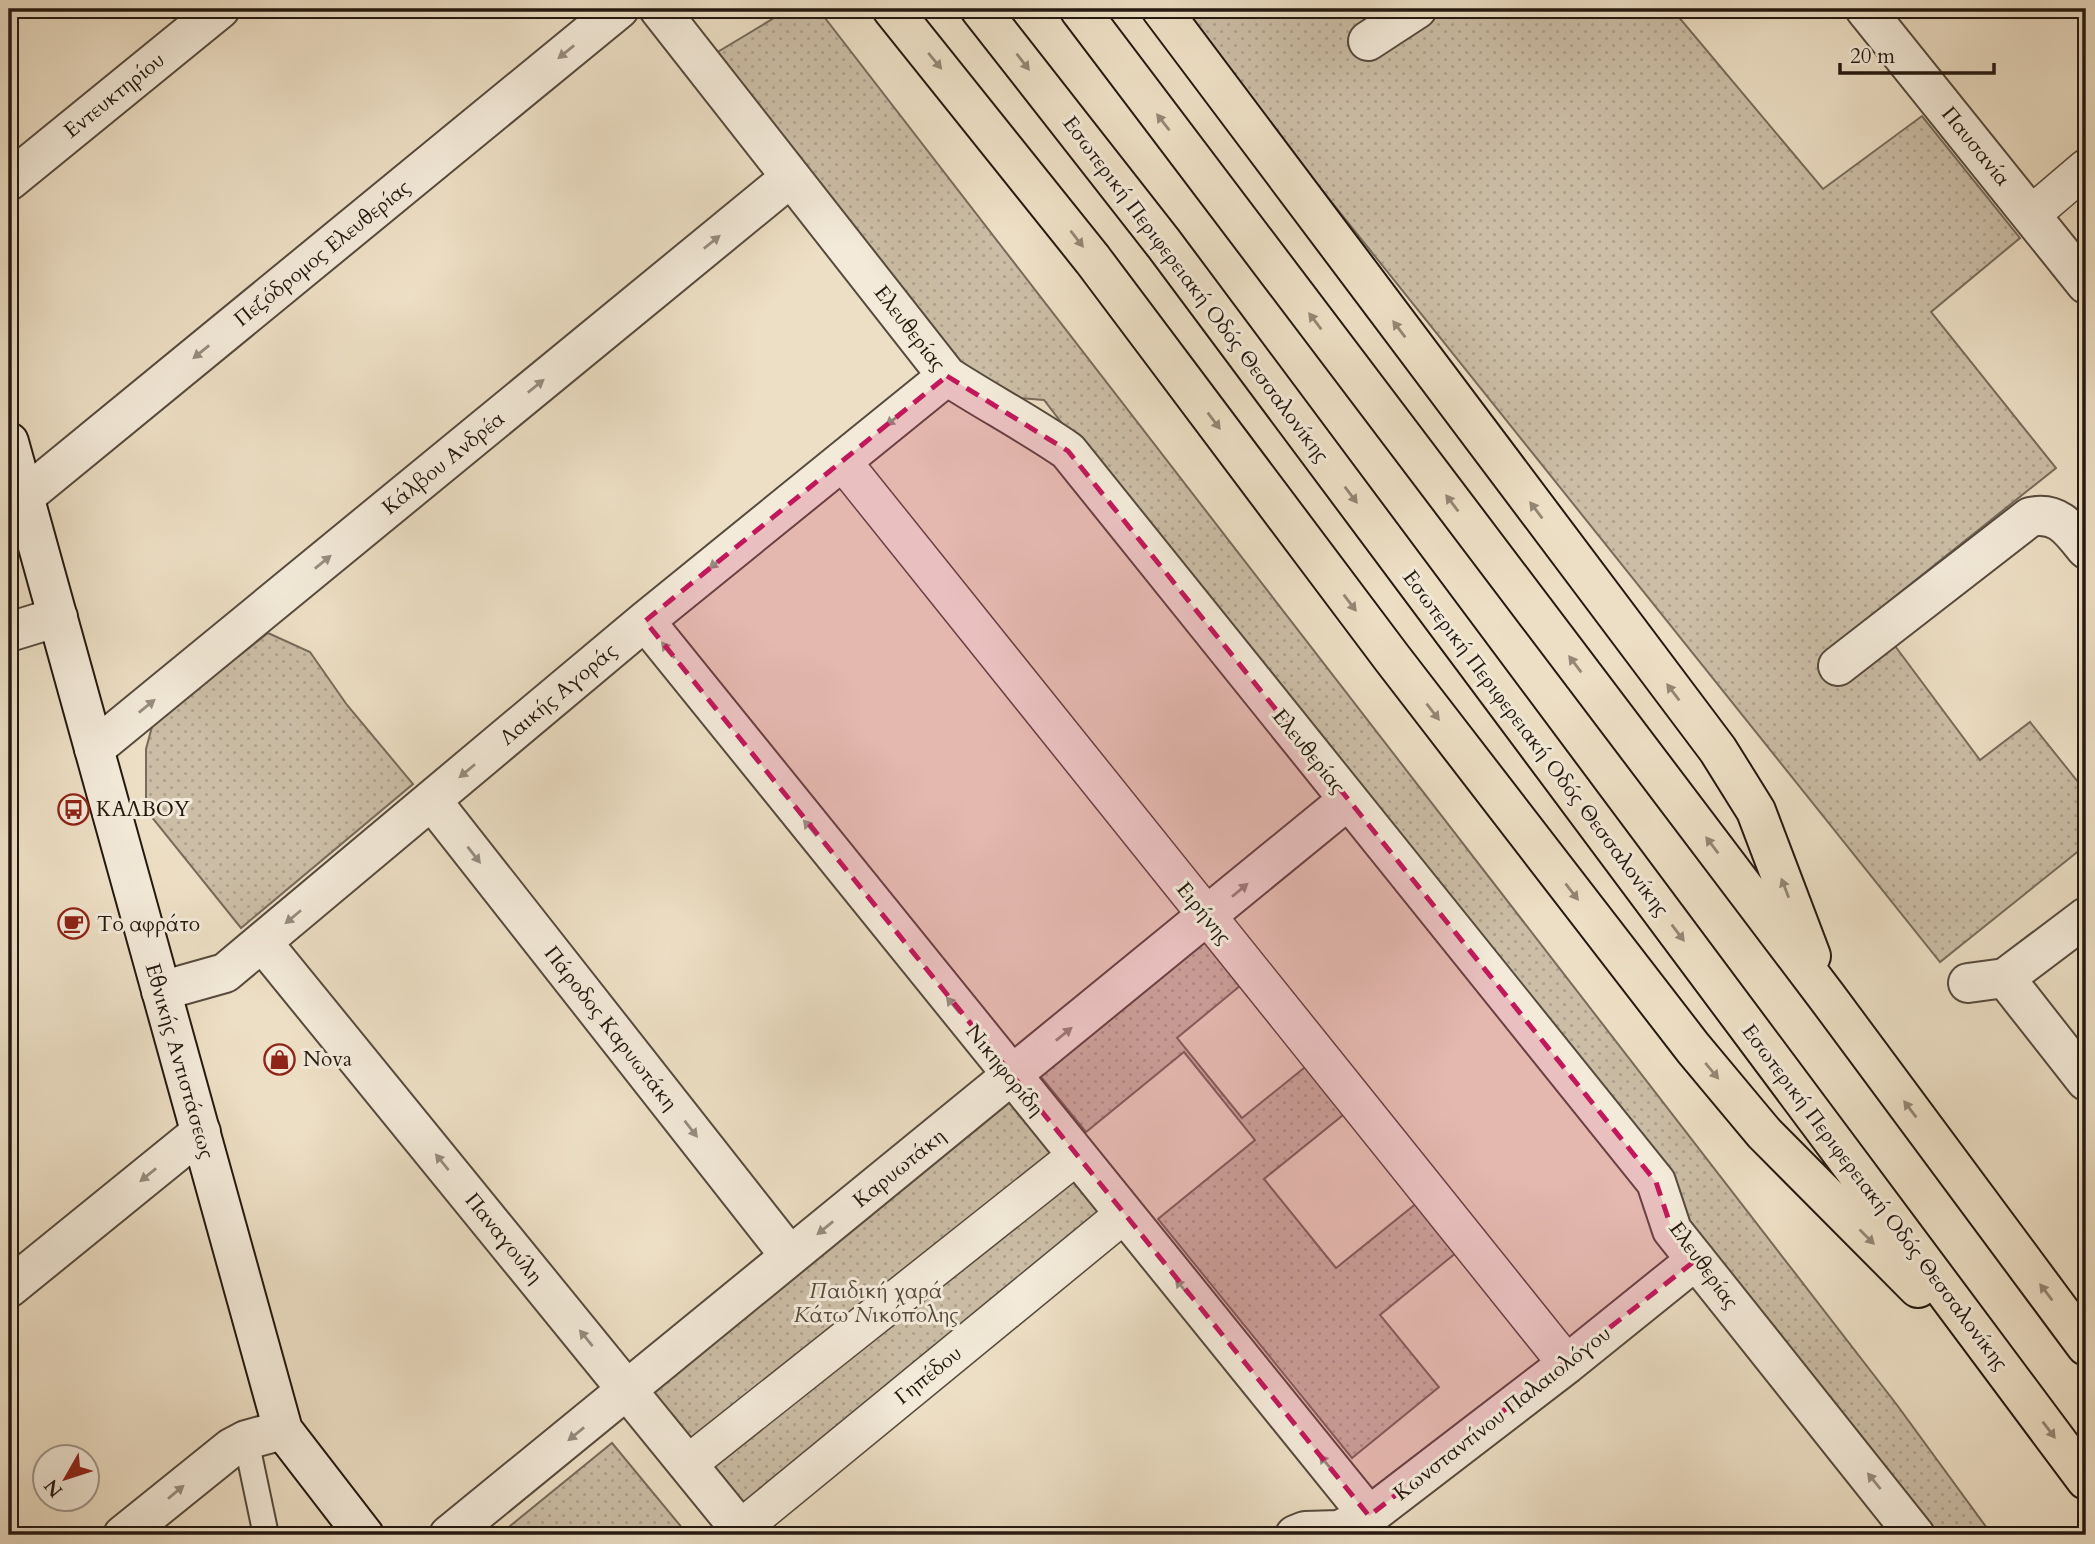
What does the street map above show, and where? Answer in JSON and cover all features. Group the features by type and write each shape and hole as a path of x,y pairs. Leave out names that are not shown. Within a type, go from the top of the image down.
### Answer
{"highway":[{"path":"891,9 1093,260 1392,658 1693,1048 1764,1133 2011,1381"},
{"name":"Εσωτερική Περιφερειακή Οδός Θεσσαλονίκης","path":"981,9 1164,244 2086,1480"},
{"path":"1079,9 1827,998 2086,1346"},
{"path":"1161,9 1717,751 1756,811 1827,998"}],"street":[{"name":"Εντευκτηρίου","path":"9,181 220,9"},
{"name":"Πεζόδρομος Ελευθερίας","path":"24,497 619,9"},
{"name":"Ελευθερίας","path":"659,9 947,376 991,404 1025,421 1068,451 1657,1182 1672,1230 1915,1535"},
{"path":"1368,41 1417,9"},
{"name":"Παυσανία","path":"1865,9 2086,284"},
{"path":"2031,215 2086,168"},
{"name":"Κάλβου Ανδρέα","path":"94,749 791,177"},
{"name":"Λαικής Αγοράς","path":"161,991 216,978 432,801 645,621 947,376"},
{"name":"Εθνικής Αντιστάσεως","path":"9,442 284,1430 364,1535"},
{"name":"Ειρήνης","path":"842,461 1567,1364"},
{"path":"1838,666 2030,517 2045,514 2056,518 2069,527 2086,549"},
{"path":"9,632 58,617"},
{"name":"Νικηφορίδη","path":"645,621 1075,1157 1368,1516"},
{"name":"Καρυωτάκη","path":"449,1535 629,1391 1348,800"},
{"name":"Πάροδος Καρυωτάκη","path":"432,801 790,1256"},
{"path":"2086,917 1987,980 2086,1081"},
{"name":"Παναγούλη","path":"262,942 688,1464 739,1533"},
{"path":"9,1288 201,1132"},
{"path":"688,1464 1075,1157"},
{"name":"Γηπέδου","path":"739,1533 1123,1215"},
{"name":"Κωνσταντίνου Παλαιολόγου","path":"1294,1535 1305,1531 1339,1530 1368,1516 1567,1364 1696,1260"},
{"path":"123,1535 231,1448 246,1440 284,1430"}],"lane":[{"path":"246,1440 266,1535"}],"highlighted area":[{"path":"947,376 1068,451 1656,1182 1672,1230 1696,1260 1369,1516 645,621"}],"green space":[{"path":"789,9 818,9 1897,1405 1992,1535 1908,1535 1618,1149 1044,400 972,394 706,59"},
{"path":"1177,9 1672,9 1823,189 1922,116 2020,238 1931,312 2056,468 1872,615 1980,760 2030,722 2086,792 2086,845 1940,962"},
{"path":"268,633 310,652 347,705 413,784 241,928 146,810 146,749 153,723"},
{"path":"1208,933 1247,980 1177,1038 1242,1118 1309,1064 1348,1111 1264,1179 1336,1268 1417,1203 1457,1252 1380,1315 1439,1387 1352,1458 1158,1219 1255,1140 1184,1052 1086,1132 1037,1072"},
{"name":"Παιδική χαρά Κάτω Νικόπολης","path":"1011,1077 1123,1215 740,1529 629,1391"},
{"path":"612,1443 688,1535 499,1535"}],"place":[{"name":"ΚΑΛΒΟΥ","path":"73,809"},
{"name":"Το αφράτο","path":"74,924"},
{"name":"Nova","path":"280,1059"}]}
